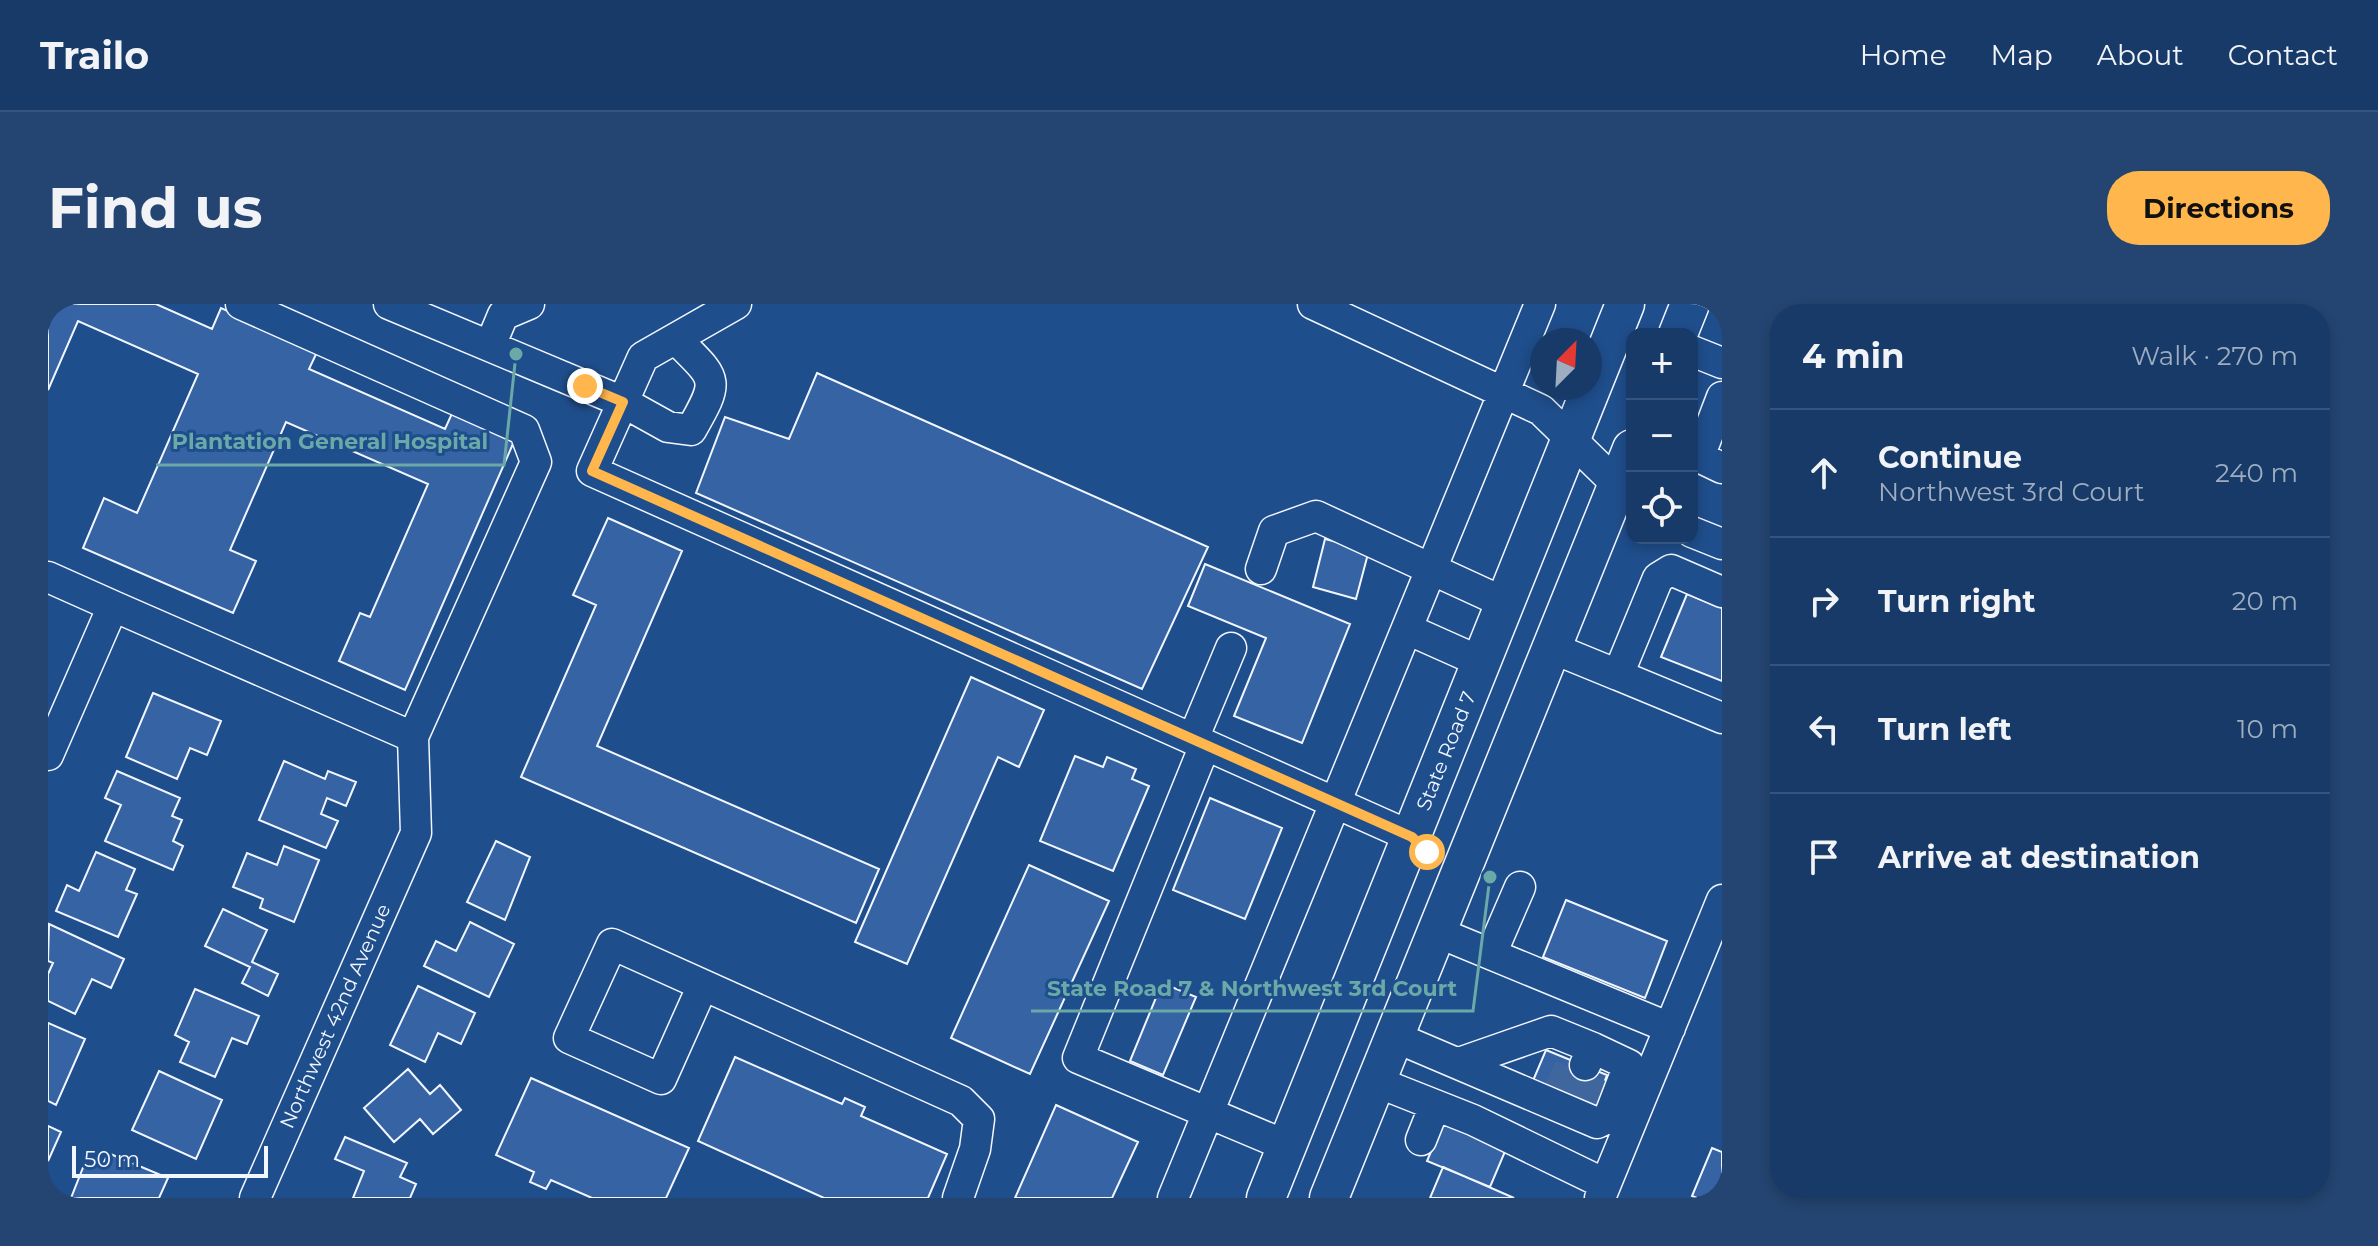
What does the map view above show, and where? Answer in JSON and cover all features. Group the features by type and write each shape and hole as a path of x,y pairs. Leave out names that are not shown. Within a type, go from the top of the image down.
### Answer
{"main road":[{"name":"State Road 7","path":"1266,1198 1625,304"},
{"path":"1680,328 1690,304"},
{"path":"1329,1198 1552,648 1624,493 1628,472"},
{"path":"1412,837 1427,852 1438,873 1440,925"}],"street":[{"path":"48,577 413,737 536,462 524,430 241,304"},
{"path":"490,346 503,315 529,304"},
{"path":"736,304 643,357 592,471 1412,837"},
{"path":"1313,304 1506,391 1541,410 1624,493"},
{"path":"1173,1198 1540,304"},
{"path":"394,305 623,402 668,427 691,430 712,391 710,374 676,339"},
{"path":"1698,353 1722,363"},
{"path":"1722,397 1699,457 1722,468"},
{"path":"1261,569 1274,531 1316,516 1505,603"},
{"path":"1698,534 1722,544"},
{"path":"1618,675 1658,578 1671,570 1722,592"},
{"path":"48,755 113,606"},
{"path":"1407,629 1481,662"},
{"path":"1231,648 1199,742 1078,1058 1287,1146"},
{"path":"1552,648 1722,718"},
{"name":"Northwest 42nd Avenue","path":"255,1198 416,833 413,737"},
{"path":"1491,954 1520,887"},
{"path":"1377,1082 1534,1148 1602,1191 1722,900"},
{"path":"1440,925 1491,954 1670,1028"},
{"path":"703,985 661,1079 569,1038 612,944 961,1101 979,1119 975,1149 958,1198"},
{"path":"1395,1037 1459,1063 1568,1104 1597,1123 1609,1117 1629,1065 1589,1057 1551,1031 1459,1063"},
{"path":"1421,1140 1435,1105"}],"building":[{"path":"48,304 156,304 212,329 221,308 318,350 309,369 445,429 454,409 516,437 405,690 339,661 360,613 370,617 428,484 286,422 230,550 256,561 233,613 83,548 104,498 137,513 198,374 78,321 48,390"},
{"path":"817,373 1208,547 1142,689 696,493 725,417 789,439"},
{"path":"608,518 682,551 597,746 879,869 856,923 521,777 596,605 573,595"},
{"path":"1325,539 1369,550 1356,599 1313,587"},
{"path":"1205,564 1350,624 1302,743 1234,716 1266,638 1188,606"},
{"path":"1687,594 1722,608 1722,681 1661,657"},
{"path":"971,677 1044,710 1019,767 998,757 907,964 855,942"},
{"path":"153,693 221,721 207,755 190,748 177,779 126,757"},
{"path":"1075,756 1103,767 1107,757 1136,769 1132,779 1149,786 1113,871 1040,841"},
{"path":"284,761 325,779 328,771 356,782 346,806 327,798 321,814 338,821 326,848 259,820"},
{"path":"117,771 180,798 172,816 182,820 173,841 183,846 173,870 105,841 121,805 105,798"},
{"path":"1210,798 1282,828 1245,919 1173,890"},
{"path":"496,841 530,857 505,920 467,902"},
{"path":"284,846 319,860 294,922 260,908 263,899 233,887 247,853 277,865"},
{"path":"96,852 135,869 126,890 137,894 118,937 56,911 67,885 79,891"},
{"path":"1029,865 1109,901 1030,1074 951,1038"},
{"path":"1566,900 1667,941 1645,998 1543,957"},
{"path":"223,909 267,930 252,962 278,974 268,996 242,983 250,967 205,946"},
{"path":"470,922 514,944 489,997 424,966 436,941 456,951"},
{"path":"49,924 124,959 111,988 92,979 75,1014 48,1001 48,974 53,963 48,961"},
{"path":"1162,983 1196,997 1163,1075 1130,1061"},
{"path":"418,986 475,1013 461,1044 438,1033 425,1062 390,1045"},
{"path":"195,989 259,1016 247,1044 232,1038 215,1077 180,1062 189,1042 175,1035"},
{"path":"48,1023 85,1039 56,1105 48,1101"},
{"path":"1546,1050 1607,1075 1594,1109 1532,1083"},
{"path":"735,1057 842,1104 845,1098 865,1107 861,1116 947,1154 928,1198 824,1198 698,1141"},
{"path":"408,1069 430,1094 440,1085 461,1110 433,1134 420,1119 394,1142 364,1108"},
{"path":"159,1071 222,1100 196,1159 132,1130"},
{"path":"531,1078 689,1148 666,1198 592,1198 551,1180 546,1189 530,1182 534,1172 496,1155"},
{"path":"1056,1105 1138,1142 1112,1198 1015,1198"},
{"path":"1446,1116 1509,1142 1490,1187 1427,1161"},
{"path":"48,1126 61,1132 48,1161"},
{"path":"345,1137 407,1163 400,1177 416,1184 410,1198 353,1198 364,1171 335,1159"},
{"path":"1712,1148 1722,1152 1722,1198 1697,1198 1692,1196"},
{"path":"108,1153 168,1178 159,1198 71,1198 86,1160 102,1167"},
{"path":"1443,1167 1514,1198 1430,1198"}],"tunnel":[{"path":"1557,1094 1572,1061"},
{"path":"1583,1104 1597,1071"}],"place":[{"name":"Plantation General Hospital","path":"516,354"},
{"name":"State Road 7 & Northwest 3rd Court","path":"1490,877"}],"route":[{"path":"585,386 623,402 592,471 1412,837 1427,852"}]}
